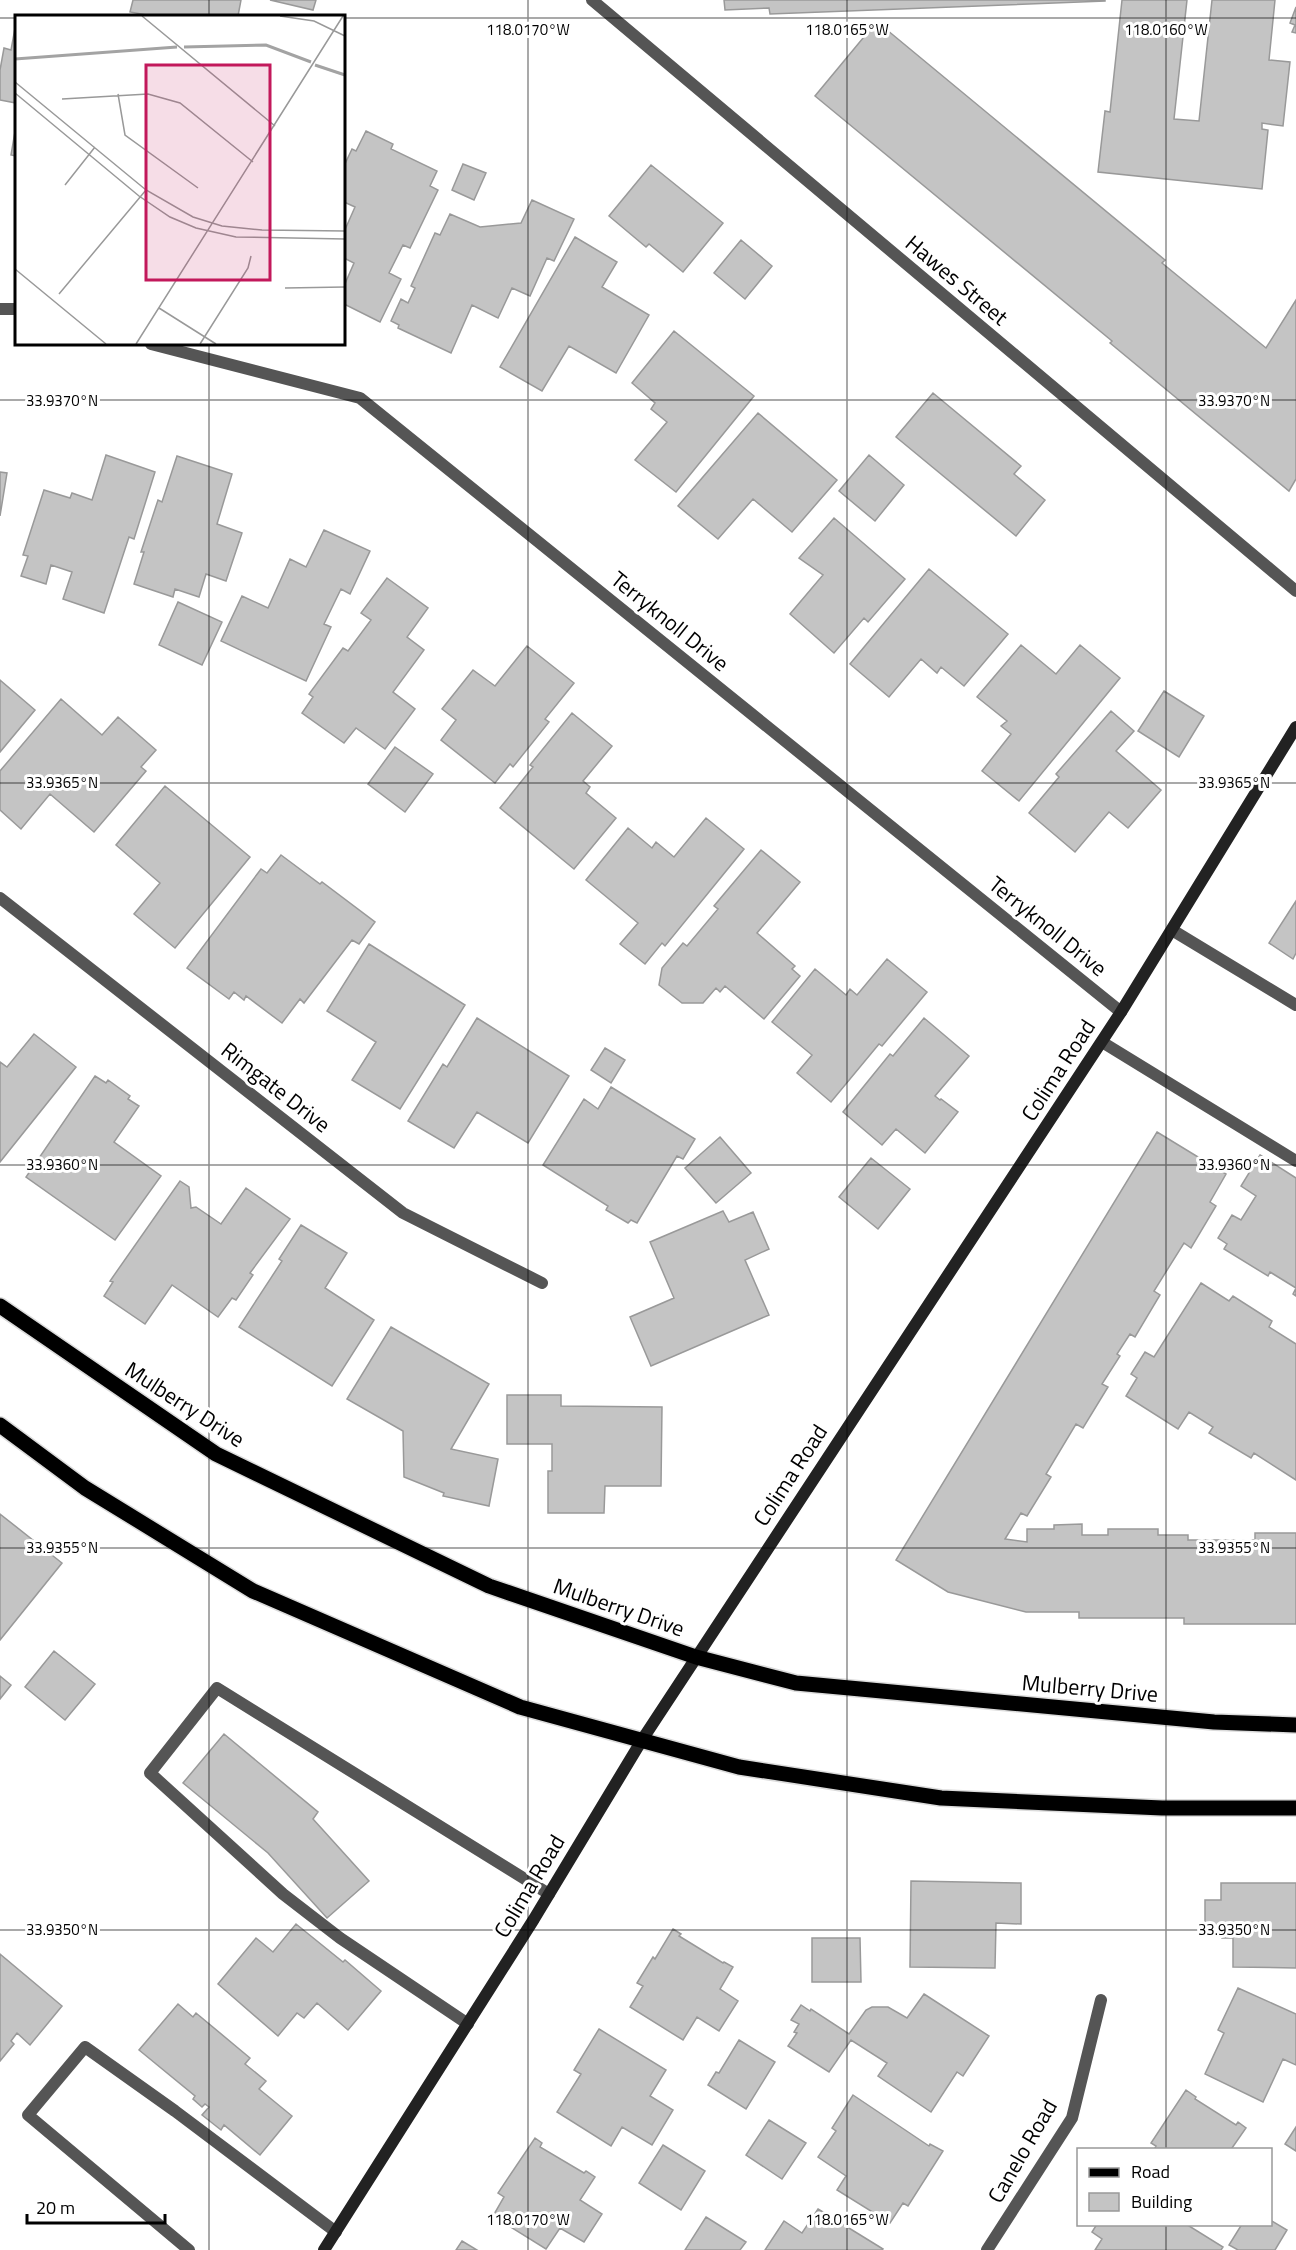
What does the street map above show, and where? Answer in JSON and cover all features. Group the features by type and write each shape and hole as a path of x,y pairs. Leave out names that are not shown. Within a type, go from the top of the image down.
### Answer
{"main road":[{"name":"Colima Road","path":"324,2250 468,2024 642,1740 1121,1012 1296,727"},
{"name":"Mulberry Drive","path":"0,1306 216,1454 489,1586 696,1657 796,1683 1214,1722 1296,1725"},
{"path":"0,1425 85,1488 253,1591 520,1707 739,1767 941,1798 1162,1808 1296,1808"}],"street":[{"name":"Hawes Street","path":"592,0 1296,591"},
{"name":"Terryknoll Drive","path":"155,345 360,398 1121,1012"},
{"name":"Rimgate Drive","path":"0,898 403,1214 542,1283"},
{"path":"1172,930 1296,1005"},
{"path":"1101,1042 1296,1161"},
{"path":"468,2024 340,1938 283,1894 150,1773 216,1688 549,1894"},
{"name":"Canelo Road","path":"987,2250 1072,2118 1101,2000"},
{"path":"189,2250 28,2115 84,2047 175,2111 336,2232"}],"building":[{"path":"133,0 241,0 238,15 146,15 130,12"},
{"path":"270,0 316,0 313,10"},
{"path":"724,0 1105,1 770,14 769,8 725,10"},
{"path":"1122,0 1187,0 1174,119 1199,121 1212,0 1275,0 1269,60 1290,62 1283,126 1262,123 1262,129 1268,130 1262,189 1098,172 1105,111 1110,112"},
{"path":"1296,7 1296,33 1292,32 1295,25 1290,23"},
{"path":"881,25 1165,260 1162,263 1266,348 1296,300 1296,479 1289,491 1110,343 1112,341 815,96 873,26 877,29"},
{"path":"15,28 15,103 0,100 0,70 4,48 11,50"},
{"path":"366,131 393,144 391,149 437,171 430,186 438,190 410,248 403,245 389,273 401,279 380,322 345,304 345,284 354,263 345,258 345,230 355,207 345,202 345,164 352,149 356,151"},
{"path":"15,132 15,156 11,155"},
{"path":"463,164 486,173 474,200 452,190"},
{"path":"651,165 723,223 683,272 649,244 646,247 609,216"},
{"path":"532,200 574,219 554,261 547,258 530,296 512,288 498,318 472,305 451,353 398,328 399,325 391,321 401,299 408,303 415,288 411,286 435,233 440,235 450,214 480,227 521,223"},
{"path":"575,237 617,262 602,287 649,315 616,373 569,346 542,391 500,367"},
{"path":"741,240 772,266 745,299 714,273"},
{"path":"674,331 754,396 676,492 635,460 667,422 651,409 655,403 632,383"},
{"path":"933,393 1021,466 1014,474 1045,500 1016,536 896,437"},
{"path":"758,413 837,480 792,532 753,499 718,539 678,506"},
{"path":"106,455 155,472 134,539 129,537 104,613 63,599 72,572 51,565 46,584 21,576 28,556 23,555 44,490 70,498 72,493 92,500"},
{"path":"869,455 904,485 875,521 839,491"},
{"path":"177,456 232,474 217,524 242,533 226,581 206,574 199,597 175,589 173,597 134,584 144,552 141,552 158,500 162,502"},
{"path":"0,472 7,473 0,516"},
{"path":"834,518 905,579 868,622 864,618 834,653 790,614 823,575 799,558"},
{"path":"324,530 370,551 350,594 341,589 324,624 331,627 306,681 221,641 242,596 268,608 290,559 306,567"},
{"path":"929,569 1008,634 964,686 941,667 937,673 921,659 889,697 850,664"},
{"path":"387,578 428,608 407,637 424,650 393,692 415,709 385,749 356,728 344,743 302,713 313,697 309,694 343,648 348,651 371,620 361,613"},
{"path":"178,602 222,622 202,665 159,645"},
{"path":"1021,645 1056,674 1080,645 1120,678 1019,801 982,771 1011,734 1001,726 1007,721 977,697"},
{"path":"527,646 574,683 545,719 549,722 513,767 510,764 495,783 441,740 456,720 442,709 473,670 495,686"},
{"path":"0,680 35,710 0,752"},
{"path":"1164,691 1204,716 1179,757 1138,731"},
{"path":"61,699 102,735 118,717 156,750 141,767 146,771 94,832 50,794 21,829 0,810 0,771"},
{"path":"1111,711 1134,731 1116,751 1161,790 1128,828 1109,812 1075,852 1029,813 1059,777 1056,774"},
{"path":"572,713 612,746 583,781 590,787 586,793 616,818 574,869 500,808 533,767 530,765"},
{"path":"395,747 433,774 405,812 368,784"},
{"path":"165,786 250,857 175,948 134,914 160,883 116,845"},
{"path":"706,818 744,849 665,946 662,943 645,964 620,944 638,923 586,880 628,828 652,848 656,842 674,857"},
{"path":"761,850 800,882 757,933 795,966 792,969 800,976 764,1019 725,986 720,992 716,988 703,1003 682,1003 659,985 662,968 683,943 687,946 718,909 714,906"},
{"path":"281,855 320,884 322,882 375,922 359,944 352,940 304,1003 300,999 282,1023 246,996 244,1000 234,992 229,999 187,968 261,869 267,873"},
{"path":"1296,901 1296,953 1293,959 1269,943"},
{"path":"369,944 465,1005 400,1109 352,1080 376,1042 327,1011"},
{"path":"887,959 927,992 882,1046 879,1044 831,1102 797,1073 812,1055 772,1022 815,969 846,995 850,989 857,995"},
{"path":"477,1018 569,1076 528,1143 477,1112 454,1148 408,1121 443,1064 447,1067"},
{"path":"924,1018 969,1056 935,1096 958,1112 925,1153 896,1129 882,1145 843,1112 890,1054 893,1056"},
{"path":"34,1034 76,1067 0,1162 0,1062 7,1067"},
{"path":"605,1048 625,1060 611,1083 591,1070"},
{"path":"95,1076 106,1083 108,1080 130,1096 128,1099 139,1106 114,1142 161,1176 115,1240 26,1177"},
{"path":"611,1087 695,1139 683,1159 677,1156 637,1223 631,1220 628,1223 606,1210 608,1206 543,1165 584,1099 598,1109"},
{"path":"1157,1132 1226,1174 1210,1202 1216,1206 1191,1248 1184,1243 1154,1291 1160,1295 1135,1337 1130,1334 1117,1354 1120,1356 1102,1384 1108,1387 1083,1428 1076,1424 1046,1474 1051,1477 1027,1516 1021,1513 1005,1539 1027,1542 1027,1529 1054,1529 1054,1525 1082,1524 1082,1535 1108,1535 1108,1529 1158,1529 1158,1535 1188,1535 1188,1540 1255,1540 1255,1533 1296,1533 1296,1624 1184,1624 1184,1618 1079,1618 1079,1612 1026,1612 948,1592 896,1560"},
{"path":"720,1137 751,1173 716,1203 685,1168"},
{"path":"1260,1155 1296,1178 1296,1288 1270,1272 1268,1276 1224,1249 1227,1244 1218,1238 1232,1215 1241,1220 1256,1196 1241,1186"},
{"path":"871,1158 910,1189 878,1229 839,1197"},
{"path":"180,1181 189,1187 191,1208 196,1207 221,1224 246,1188 290,1219 250,1273 253,1275 236,1300 232,1298 218,1317 172,1285 145,1324 104,1296 113,1282 110,1281"},
{"path":"723,1211 729,1222 753,1212 769,1249 745,1260 769,1315 651,1366 630,1317 674,1298 650,1242"},
{"path":"301,1225 347,1253 325,1288 374,1320 332,1386 239,1327 282,1261 279,1259"},
{"path":"1201,1283 1229,1301 1233,1296 1272,1321 1269,1327 1296,1344 1296,1480 1254,1453 1251,1458 1209,1433 1213,1427 1189,1412 1178,1429 1126,1396 1137,1378 1131,1374 1145,1352 1154,1357"},
{"path":"391,1327 489,1384 451,1449 498,1459 489,1506 443,1496 444,1493 404,1477 403,1431 347,1399"},
{"path":"507,1395 561,1395 561,1406 662,1407 661,1486 605,1486 604,1513 548,1513 548,1471 552,1471 552,1444 507,1444"},
{"path":"0,1514 62,1563 0,1640"},
{"path":"54,1651 95,1684 65,1720 25,1687"},
{"path":"0,1676 11,1685 0,1699"},
{"path":"224,1734 318,1812 313,1819 369,1881 327,1918 268,1853 183,1783"},
{"path":"911,1881 1021,1883 1021,1924 996,1923 995,1968 910,1967"},
{"path":"1221,1883 1296,1883 1296,1968 1233,1967 1233,1938 1222,1938 1222,1930 1205,1930 1205,1900 1221,1900"},
{"path":"296,1924 343,1962 345,1960 381,1991 348,2030 317,2003 304,2018 297,2013 278,2036 218,1984 256,1938 273,1952"},
{"path":"673,1929 681,1934 679,1936 733,1967 720,1989 738,2001 719,2031 697,2017 683,2040 630,2007 643,1986 637,1983"},
{"path":"812,1938 860,1938 861,1982 812,1982"},
{"path":"0,1954 62,2006 30,2045 17,2033 11,2041 14,2044 0,2061"},
{"path":"1238,1988 1296,2014 1296,2065 1283,2059 1263,2102 1205,2074 1224,2033 1218,2030"},
{"path":"924,1994 989,2036 963,2076 957,2072 931,2112 878,2076 887,2063 851,2040 829,2072 788,2046 797,2033 794,2032 799,2024 791,2020 801,2005 849,2034 866,2010 872,2007 888,2007 907,2018"},
{"path":"178,2004 193,2017 196,2013 250,2058 245,2064 266,2081 259,2089 292,2116 260,2155 224,2125 221,2130 202,2115 209,2107 205,2104 202,2107 193,2099 195,2096 139,2050"},
{"path":"599,2029 666,2070 650,2096 673,2110 652,2145 622,2127 611,2146 557,2112 581,2074 574,2070"},
{"path":"739,2040 775,2062 746,2109 708,2085 716,2072 719,2073"},
{"path":"1186,2090 1196,2097 1195,2099 1236,2125 1238,2122 1246,2128 1232,2148 1155,2148 1156,2146 1151,2143"},
{"path":"853,2095 929,2146 930,2144 943,2151 908,2206 903,2203 890,2223 837,2190 846,2176 818,2157 836,2131 832,2128"},
{"path":"769,2120 806,2143 782,2179 746,2155"},
{"path":"1296,2127 1296,2151 1285,2144"},
{"path":"535,2138 542,2143 540,2147 595,2177 580,2200 602,2214 584,2242 560,2228 546,2249 493,2216 504,2197 498,2193"},
{"path":"663,2145 705,2171 681,2210 639,2183"},
{"path":"818,2209 883,2249 765,2250 784,2221 802,2233"},
{"path":"706,2217 746,2242 740,2250 685,2250"},
{"path":"1272,2221 1287,2230 1275,2250 1238,2250 1229,2245 1241,2226 1272,2226"},
{"path":"1096,2226 1189,2226 1223,2247 1221,2250 1095,2250 1102,2239 1092,2232"},
{"path":"462,2241 477,2250 456,2250"}]}
